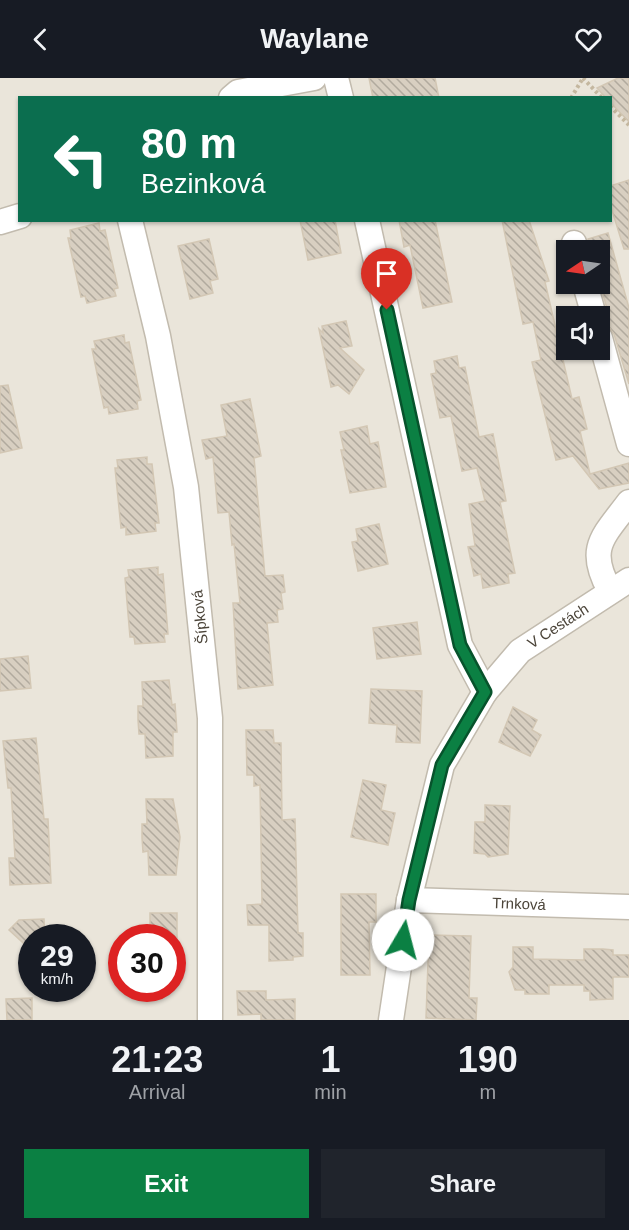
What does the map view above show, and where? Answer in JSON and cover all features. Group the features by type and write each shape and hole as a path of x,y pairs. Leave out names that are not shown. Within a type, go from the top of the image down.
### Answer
{"street":[{"path":"233,96 238,92 314,78"},
{"path":"336,78 340,96"},
{"path":"0,222 18,217"},
{"name":"Šípková","path":"130,222 158,336 186,487 210,718 210,1020"},
{"path":"367,222 460,645 485,692"},
{"path":"606,360 629,444"},
{"path":"620,586 599,569 597,549 600,540 629,502"},
{"name":"V Cestách","path":"391,1020 409,900 442,765 485,692 520,651 620,586"},
{"name":"Trnková","path":"409,900 629,907"}],"path":[{"path":"572,96 583,78 600,96"},
{"path":"612,108 629,125"}],"shaded area":[{"path":"0,78 629,78 629,1020 0,1020"}],"building":[{"path":"369,78 435,78 439,96 373,96"},
{"path":"618,78 629,78 629,122 612,104 612,96 604,96 597,88"},
{"path":"629,180 629,249 624,249 612,210 612,185"},
{"path":"300,222 335,222 341,253 308,260"},
{"path":"399,222 435,222 452,302 423,308 410,245 404,247"},
{"path":"502,222 530,222 549,281 545,282 556,330 556,360 563,360 572,399 579,397 587,429 580,431 590,474 629,463 629,483 599,489 573,456 556,460 532,362 541,360 533,322 523,324"},
{"path":"99,223 100,231 105,230 118,288 114,289 116,296 87,303 85,296 81,297 68,238 71,238 70,230"},
{"path":"608,233 610,240 588,240"},
{"path":"209,239 218,279 210,281 213,293 190,299 178,246"},
{"path":"610,240 629,308 629,384 614,334 610,328 610,306 606,306 603,294 610,294"},
{"path":"346,321 352,346 340,348 364,370 349,394 338,385 331,387 319,329 323,333 322,326"},
{"path":"124,335 125,343 129,342 141,400 137,401 138,409 109,414 108,407 104,408 92,349 96,349 94,341"},
{"path":"457,356 459,368 465,367 479,437 493,434 506,501 500,502 515,573 508,574 509,583 483,588 481,574 474,576 468,547 475,546 469,504 485,501 477,468 462,471 451,416 440,418 431,374 436,373 434,361"},
{"path":"8,385 22,448 0,453 0,386"},
{"path":"250,399 261,456 254,458 265,576 283,575 285,592 281,593 283,609 277,610 278,622 267,623 273,685 238,689 233,603 240,603 234,544 232,545 229,512 218,513 213,457 206,459 202,440 227,436 221,405"},
{"path":"367,426 370,444 378,442 386,487 350,493 341,450 344,450 340,432"},
{"path":"147,457 147,464 152,464 159,523 155,523 156,531 126,535 126,527 121,528 115,468 118,468 117,460"},
{"path":"379,524 388,564 358,571 352,542 358,541 356,529"},
{"path":"158,567 158,575 163,574 168,634 164,634 165,642 135,644 134,637 130,637 125,578 129,577 128,570"},
{"path":"417,622 421,654 377,659 373,628"},
{"path":"28,656 31,688 0,691 0,659"},
{"path":"169,680 172,705 175,704 177,732 173,732 173,756 146,758 145,734 139,734 138,720 138,706 143,706 142,682"},
{"path":"371,689 422,691 420,743 396,742 397,725 369,723"},
{"path":"513,707 537,720 532,730 541,735 530,756 499,742"},
{"path":"246,730 273,730 274,743 281,743 282,820 295,819 298,933 303,933 303,956 293,957 293,960 269,961 269,925 248,925 247,905 262,904 260,785 254,786 254,775 247,775"},
{"path":"36,738 44,819 48,819 51,883 10,885 9,858 15,858 11,788 8,788 3,741"},
{"path":"363,780 386,785 381,810 395,813 388,845 351,837"},
{"path":"146,799 173,799 180,837 176,875 149,875 148,851 143,852 142,838 142,824 147,824"},
{"path":"485,805 510,806 508,854 488,857 485,854 474,853 475,822 485,822"},
{"path":"341,894 376,894 376,922 369,922 370,975 341,975"},
{"path":"150,913 177,913 177,924 150,924"},
{"path":"44,919 44,924 18,924 18,938 9,930 19,920"},
{"path":"429,935 471,936 469,998 477,998 476,1020 426,1018"},
{"path":"513,947 533,947 533,959 584,960 584,949 613,950 613,955 629,955 629,977 613,977 613,999 590,1000 590,991 584,991 584,985 549,985 549,994 525,994 525,990 515,990 509,972 513,967"},
{"path":"237,991 266,991 266,1000 295,999 295,1020 261,1020 261,1014 238,1015"},
{"path":"6,999 18,999 18,1002 32,1002 32,1020 7,1020"}],"route":[{"path":"387,310 460,645 485,692 442,765 409,900 403,940"}]}
